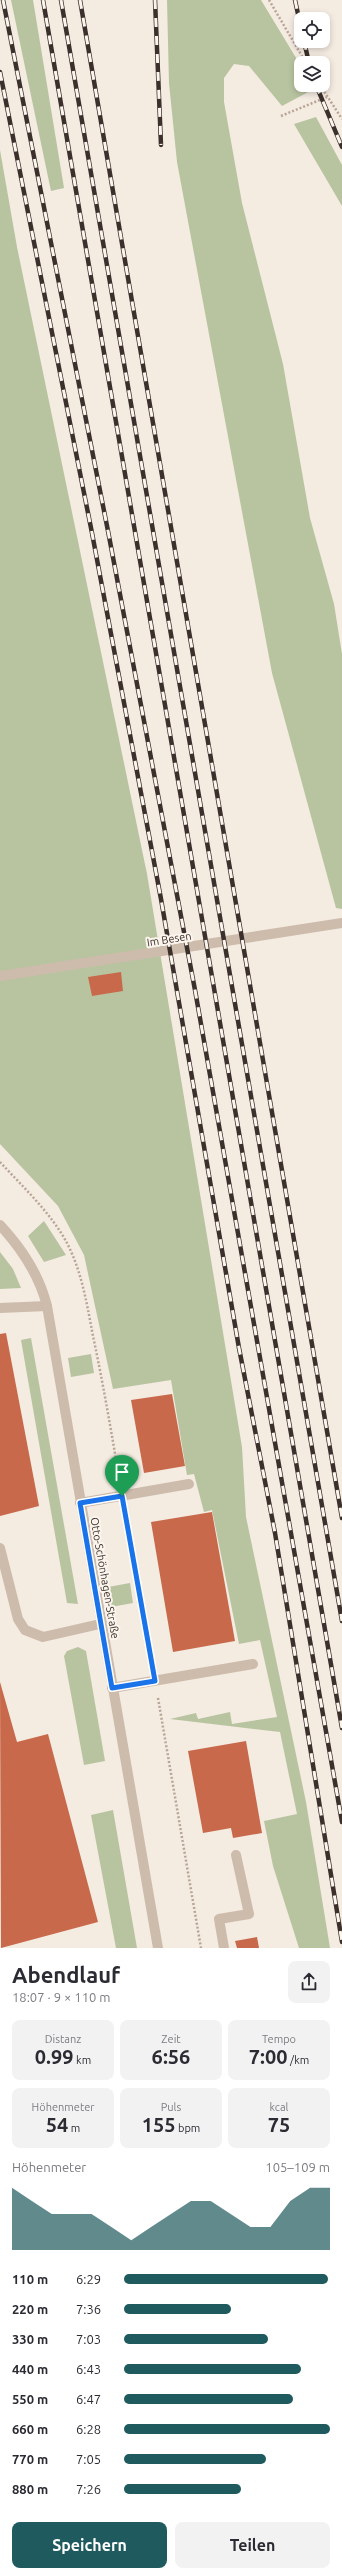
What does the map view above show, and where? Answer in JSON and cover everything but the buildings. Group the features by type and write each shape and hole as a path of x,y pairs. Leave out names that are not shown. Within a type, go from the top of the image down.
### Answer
{"street":[{"name":"Im Besen","path":"0,976 342,922"},
{"name":"Otto-Schönhagen-Straße","path":"0,1225 27,1259 39,1281 46,1306 100,1624 158,1948"},
{"path":"0,1308 46,1306"},
{"path":"80,1503 189,1484"},
{"path":"0,1548 18,1619 25,1630 43,1637 100,1624"},
{"path":"112,1688 253,1664"},
{"path":"224,1948 219,1919 249,1914 236,1855"}],"path":[{"path":"269,0 302,56"},
{"path":"324,92 342,119"},
{"path":"281,116 327,97"},
{"path":"0,1162 51,1218 67,1244 77,1269 86,1300 100,1369 201,1948"}],"green space":[{"path":"11,0 33,0 64,188 51,191"},
{"path":"167,0 261,0 295,56 294,92 308,92 282,106 249,66 234,64 224,78 224,102 242,203 283,364 310,518 334,604 342,654 342,909 336,908 272,673 177,162 169,83"},
{"path":"316,117 342,165 342,206 294,124"},
{"path":"0,150 17,247 147,874 242,1447 246,1517 306,1802 330,1948 299,1948 273,1866 264,1821 297,1814 280,1732 170,1719 196,1713 198,1719 230,1712 232,1724 277,1717 260,1640 239,1644 212,1510 204,1512 194,1474 187,1475 171,1380 113,1389 84,1255 58,1206 0,1144"},
{"path":"44,1221 66,1255 44,1262 28,1236"},
{"path":"0,1252 13,1269 21,1288 0,1289"},
{"path":"31,1338 78,1604 67,1603 21,1340"},
{"path":"91,1354 94,1373 71,1377 68,1358"},
{"path":"130,1583 133,1603 111,1607 108,1587"},
{"path":"78,1647 86,1651 105,1761 84,1765 64,1656 67,1651"},
{"path":"113,1810 137,1948 116,1948 91,1815"}],"railway":[{"path":"3,0 108,531 195,990 342,1822"},
{"path":"43,0 342,1728"},
{"path":"61,0 342,1621"},
{"path":"80,0 342,1518"},
{"path":"155,0 161,145"},
{"path":"295,0 298,12"},
{"path":"306,48 307,56"},
{"path":"0,72 92,533 161,899 239,1348 275,1533 342,1942"},
{"path":"319,92 342,147"}],"route":[{"path":"122,1496 155,1681 112,1688 80,1503 122,1496"}]}
